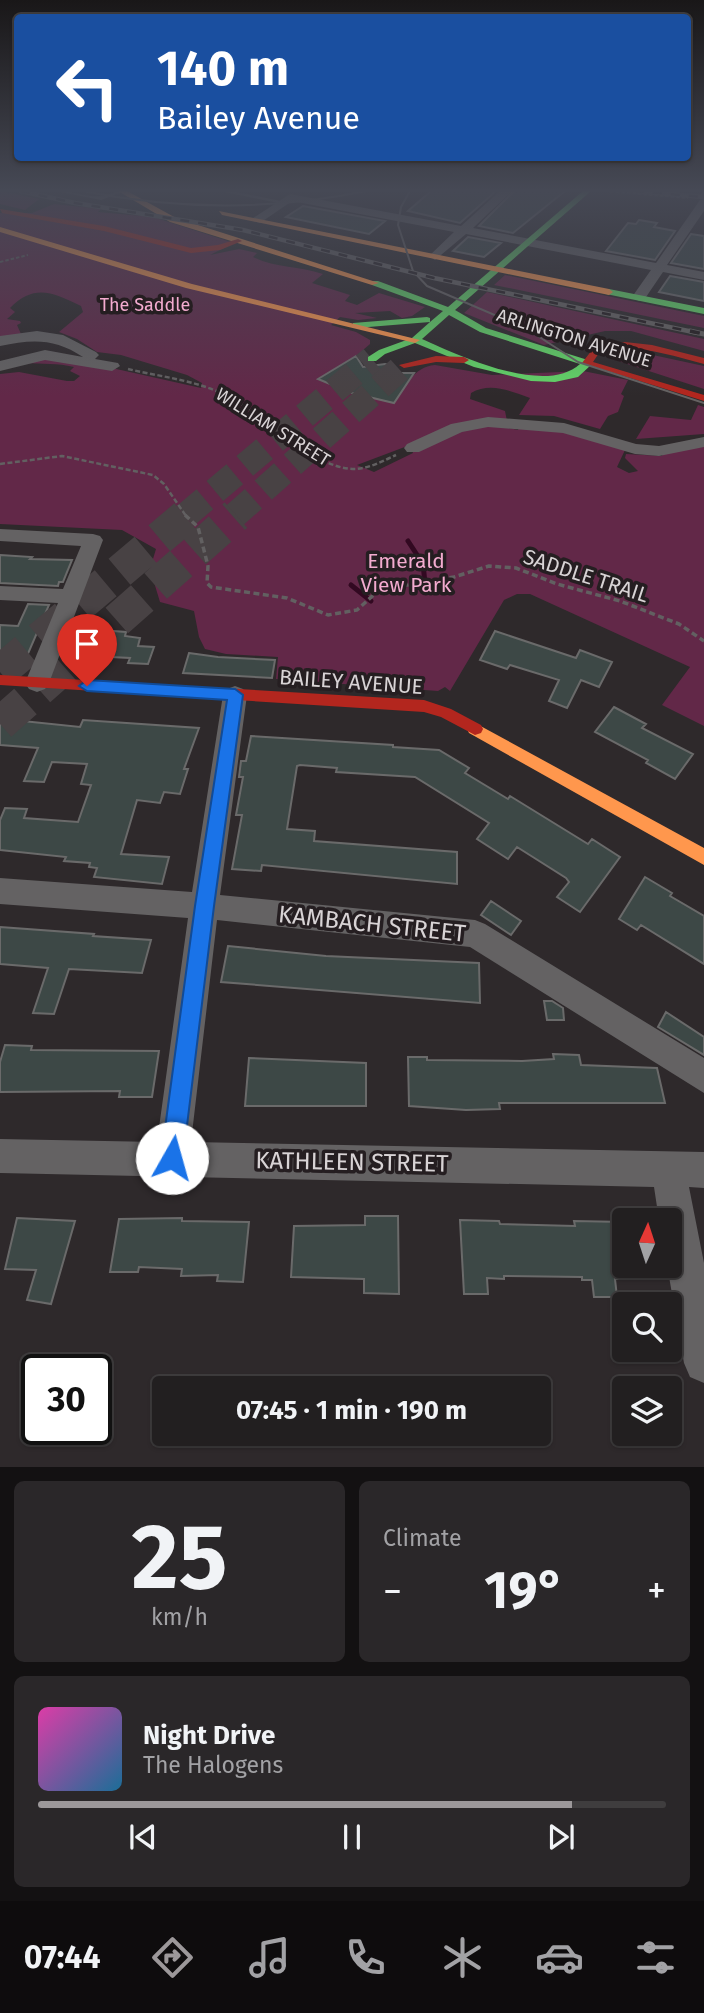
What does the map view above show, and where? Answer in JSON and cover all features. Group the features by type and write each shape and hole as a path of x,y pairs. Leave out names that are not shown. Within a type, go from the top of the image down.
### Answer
{"main road":[{"path":"101,259 189,286 415,340 526,376 553,380 579,374 601,347 625,344 704,360"},
{"name":"ARLINGTON AVENUE","path":"299,259 438,305 484,330 570,353 704,398"},
{"path":"452,259 704,311"},
{"path":"372,359 382,352 415,340 508,259"},
{"path":"356,324 408,323 442,316"},
{"path":"442,316 454,338 471,358"},
{"path":"415,340 415,351 403,366 436,359 471,358 539,369 553,367 589,341 620,337 645,340 704,355"},
{"name":"BAILEY AVENUE","path":"0,680 424,706 446,713 704,857"}],"street":[{"path":"618,259 704,276"},
{"path":"639,297 663,259"},
{"path":"0,341 34,334 58,337 91,355 94,362"},
{"path":"0,366 45,355 112,366"},
{"path":"412,448 457,428 488,422 564,428 635,449 659,451 704,442"},
{"path":"0,536 93,540 37,682"},
{"path":"0,593 71,596"},
{"path":"172,1158 204,906 235,695"},
{"name":"KAMBACH STREET","path":"0,891 204,906 475,934 704,1077"},
{"name":"KATHLEEN STREET","path":"0,1156 686,1170"},
{"path":"686,1170 704,1363"}],"path":[{"name":"WILLIAM STREET","path":"112,366 212,388 232,398 327,463 344,469 371,467 412,448"},
{"name":"SADDLE TRAIL","path":"0,464 62,456 92,464 145,471 153,475 164,484 198,527 208,566 207,583 211,587 287,598 328,615 358,610 379,590 454,577 489,566 516,568 557,584 620,601 680,624 704,641"}],"green space":[{"path":"0,259 260,259 323,274 312,283 350,295 345,301 357,305 379,293 425,307 412,316 402,318 390,311 355,313 377,318 358,320 340,317 331,325 356,332 370,340 370,344 356,356 319,379 352,393 394,403 416,373 435,365 492,375 583,371 628,380 621,394 624,396 618,412 608,416 600,429 554,416 519,415 530,398 508,390 486,388 471,393 470,399 505,411 507,421 504,427 518,430 519,426 544,427 625,450 617,467 629,473 638,471 625,458 626,454 662,456 665,449 704,447 704,726 662,705 690,667 530,594 517,594 504,600 450,691 445,687 438,691 276,679 278,657 226,654 205,649 199,637 194,611 160,602 150,569 156,549 122,530 0,524 0,374 19,372 67,381 74,381 80,376 70,371 74,367 25,363 34,358 103,366 201,388 202,383 187,375 121,355 97,352 77,339 59,332 83,312 81,306 53,294 36,293 19,300 10,308 15,312 7,319 20,321 17,325 21,334 0,339","holes":["410,445 413,453 374,472 357,465"]},
{"path":"505,275 704,316 704,328 494,285"},
{"path":"487,292 704,339 704,351 631,331 605,331 544,345 464,313"},
{"path":"625,349 704,366 704,389 612,359 605,354 608,350"},
{"path":"698,405 704,407 704,434 636,439 650,416 691,420"}],"building":[{"path":"673,259 704,259 704,269 671,263"},
{"path":"670,276 704,282 704,301 659,292"},
{"path":"356,356 363,367 385,364 390,365 395,373 414,373 394,403 352,393 318,379"},
{"path":"0,555 72,560 63,582 59,582 58,586 0,583"},
{"path":"28,604 49,605 27,656 0,654 0,625 18,626"},
{"path":"82,622 103,623 100,630 126,632 125,636 140,638 138,646 154,647 148,664 128,663 130,658 91,656 89,660 67,659"},
{"path":"495,631 576,658 580,650 612,662 599,687 581,680 567,708 549,701 559,680 510,665 507,669 480,660"},
{"path":"189,653 275,660 272,678 183,673"},
{"path":"614,707 646,724 642,728 693,754 675,779 646,763 648,760 595,732"},
{"path":"13,720 80,727 83,720 199,728 184,769 188,769 180,794 164,792 160,803 137,800 121,854 169,857 162,884 94,877 97,868 89,867 90,863 64,861 66,857 0,850 0,820 5,808 27,809 24,818 78,822 91,785 81,784 87,764 52,762 44,782 24,781 38,748 0,745 0,722 12,723"},
{"path":"251,736 439,750 469,768 465,773 508,799 510,796 588,844 592,839 620,857 580,912 557,897 569,882 566,878 517,847 508,859 477,839 489,823 415,777 336,772 337,768 300,765 297,766 287,829 315,831 314,841 457,852 457,884 262,865 261,871 232,869 242,815 236,815 243,777 239,777 241,761 246,761"},
{"path":"645,877 704,916 704,964 641,925 637,930 619,919"},
{"path":"491,901 521,921 511,935 481,915"},
{"path":"0,927 151,940 142,973 69,969 54,1014 33,1013 48,968 0,964"},
{"path":"228,946 326,956 479,963 480,1003 221,982"},
{"path":"544,1001 552,1001 563,1008 564,1020 547,1020"},
{"path":"666,1012 704,1037 704,1055 658,1027"},
{"path":"5,1045 32,1046 31,1050 159,1051 152,1097 119,1097 120,1091 0,1092 0,1062"},
{"path":"553,1054 579,1055 581,1065 657,1068 665,1103 499,1103 500,1109 466,1110 409,1106 408,1057 427,1057 427,1060 522,1061 554,1059"},
{"path":"249,1058 366,1063 366,1106 245,1106"},
{"path":"365,1216 398,1216 399,1294 364,1293 364,1279 291,1277 294,1226 365,1225"},
{"path":"17,1218 75,1221 51,1304 27,1300 36,1270 5,1269"},
{"path":"182,1218 182,1221 249,1222 243,1282 217,1281 218,1275 181,1276 182,1269 139,1267 138,1272 110,1272 119,1219"},
{"path":"460,1220 575,1226 574,1221 612,1222 612,1278 625,1279 615,1279 616,1292 612,1292 612,1297 594,1297 592,1280 582,1280 582,1277 487,1278 488,1294 464,1294"}],"waterway":[{"path":"408,541 423,564 425,583"},
{"path":"362,580 376,581 383,587"},
{"path":"351,585 371,601"}],"tunnel":[{"path":"185,516 372,359"},
{"path":"234,516 402,367"},
{"path":"0,672 187,515"},
{"path":"0,724 236,515"}],"tram line":[{"path":"409,259 413,271 427,286 527,329 578,362 704,403"}],"railway":[{"path":"360,259 434,278 698,333"},
{"path":"690,331 704,334"}],"traffic: fast":[{"path":"372,359 382,352 415,340 508,259"},
{"path":"375,283 438,305 483,330 587,363 574,375 555,379 531,378 478,365 415,340"},
{"path":"609,292 704,311"},
{"path":"356,325 427,320"}],"traffic: slow":[{"path":"101,259 189,286 415,340"},
{"path":"300,259 375,283"},
{"path":"450,259 609,292"},
{"path":"475,729 704,857"}],"traffic: jam":[{"path":"704,361 652,348 625,345 598,348 587,363 704,398"},
{"path":"404,365 436,359 464,360"},
{"path":"0,680 424,706 446,713 475,729"}],"route":[{"path":"87,686 235,695 204,906 172,1158"}],"park label":[{"name":"The Saddle","path":"145,305"},
{"name":"Emerald View Park","path":"406,573"}]}
